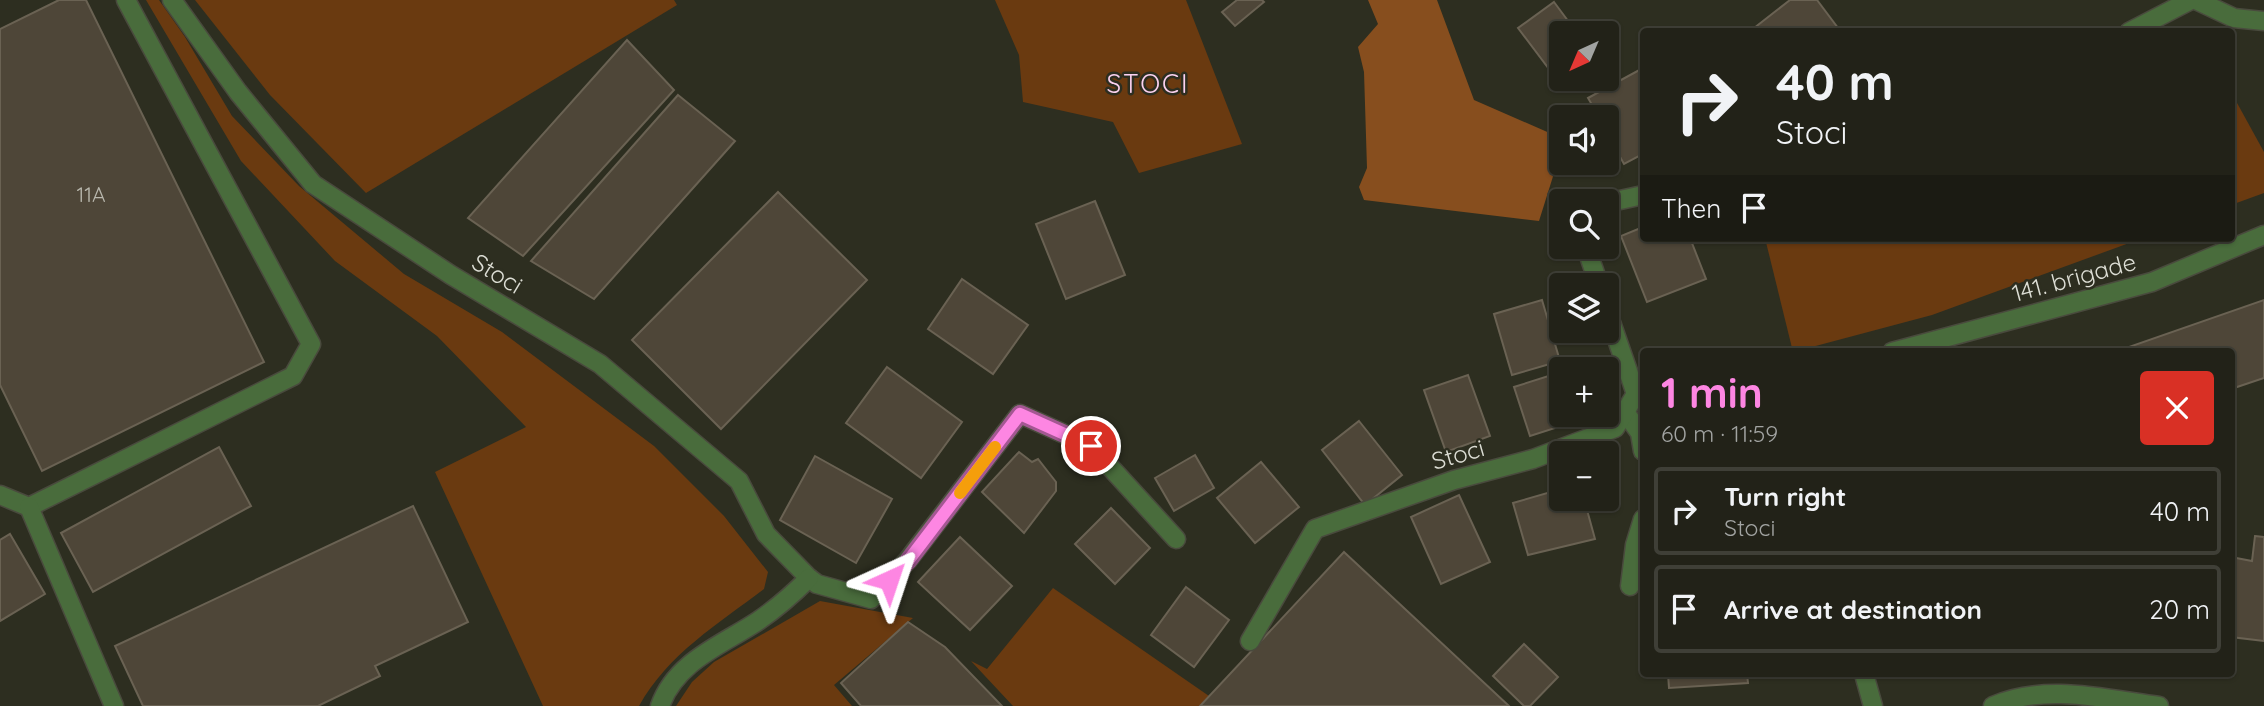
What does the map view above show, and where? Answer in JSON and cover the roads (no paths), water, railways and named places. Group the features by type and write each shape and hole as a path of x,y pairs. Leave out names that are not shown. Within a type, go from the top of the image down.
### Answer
{"street":[{"path":"29,506 293,376 312,345 126,0"},
{"name":"Stoci","path":"172,0 238,92 313,184 451,275 600,364 739,481 766,534 817,584 871,599 908,561 1020,414 1091,446 1176,539"},
{"path":"2137,28 2191,0"},
{"path":"2196,0 2234,18 2264,21"},
{"path":"1619,200 1640,196"},
{"name":"141. brigade","path":"1907,348 2152,282 2264,236"},
{"path":"1618,343 1636,394 1625,412 1640,433"},
{"name":"Stoci","path":"1250,641 1315,529 1454,480 1533,459 1580,442 1615,428 1625,412"},
{"path":"0,495 29,506 114,706"},
{"path":"1630,586 1635,545 1640,529"},
{"path":"660,706 663,697 680,674 702,655 757,622 809,578"},
{"path":"1865,677 1873,706"},
{"path":"1993,706 2009,699 2065,694 2159,706"}],"district":[{"name":"STOCI","path":"1148,84"}]}
